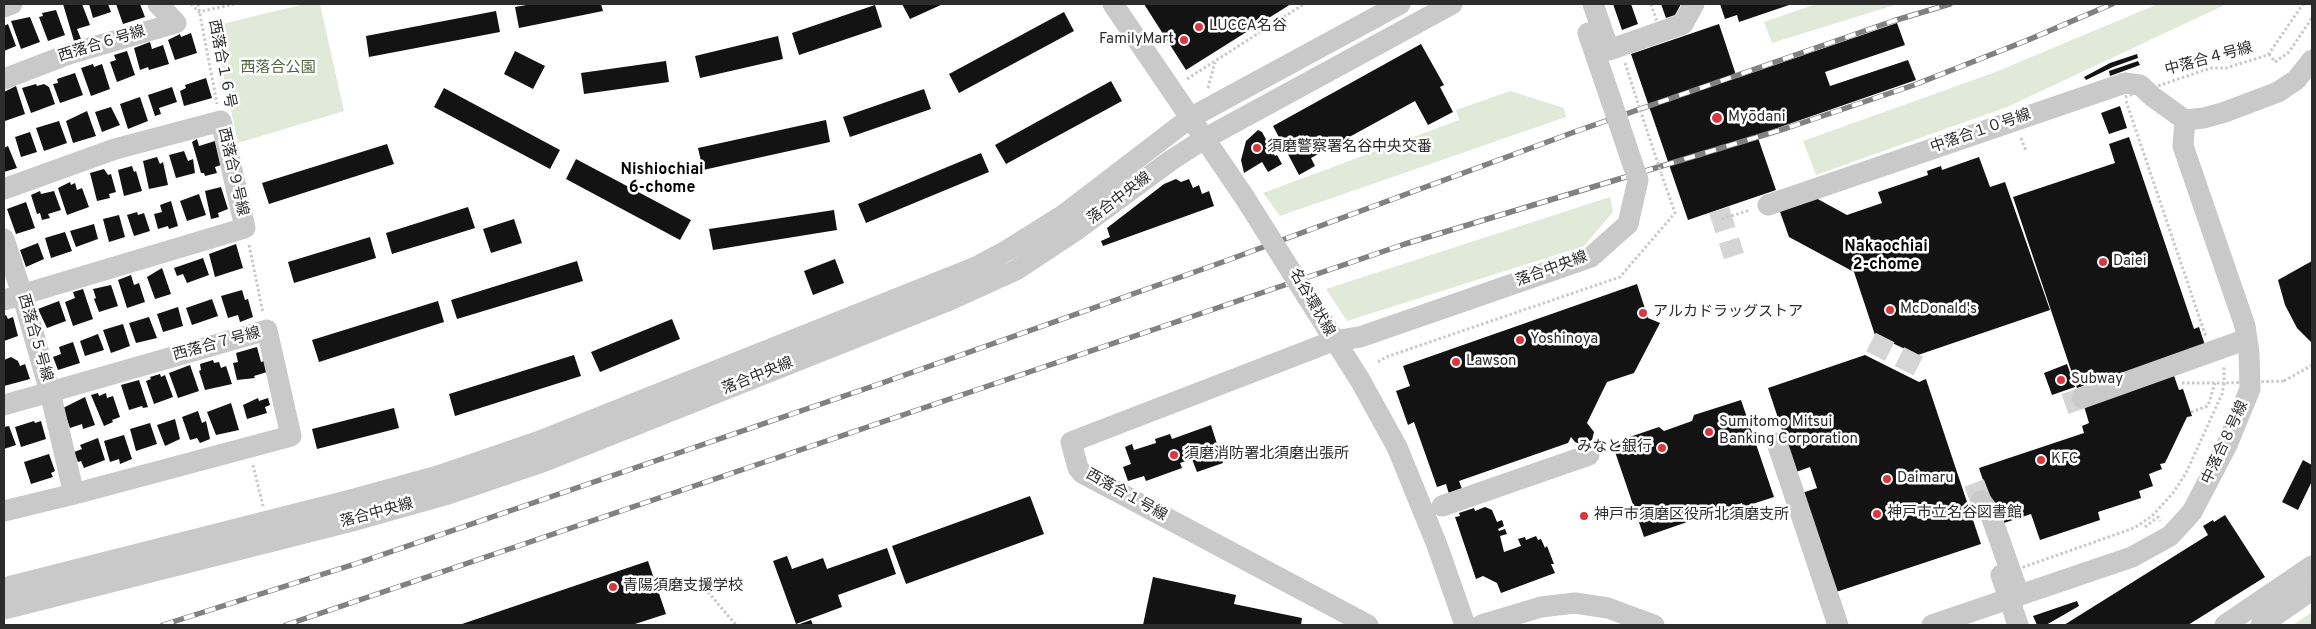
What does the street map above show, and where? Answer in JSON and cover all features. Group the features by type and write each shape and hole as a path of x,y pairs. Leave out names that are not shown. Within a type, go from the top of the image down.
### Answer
{"street":[{"path":"4,7 12,4"},
{"name":"西落合６号線","path":"4,79 69,54 176,22 158,4"},
{"name":"名谷環状線","path":"1114,4 1285,258 1330,335 1360,380 1397,447 1437,545 1465,625"},
{"name":"落合中央線","path":"4,588 394,488 540,441 952,277 1006,252 1062,216 1190,118 1400,4"},
{"name":"落合中央線","path":"4,609 427,500 544,461 626,430 987,284 1016,270 1075,232 1204,138 1452,4"},
{"name":"落合中央線","path":"1330,335 1360,337 1591,258 1628,224 1638,180 1579,4"},
{"path":"1593,4 1609,50 1662,39 1683,24 1694,4"},
{"path":"2185,120 2204,118 2225,112 2278,92 2296,80 2312,60"},
{"name":"中落合１０号線","path":"1768,205 2125,83 2140,84 2153,97 2185,120"},
{"name":"西落合９号線","path":"4,189 115,149 221,120 245,228 13,297"},
{"name":"中落合８号線","path":"1932,625 2132,557 2170,536 2192,512 2227,445 2250,389 2247,339 2245,326 2183,146 2185,120"},
{"name":"西落合５号線","path":"4,239 13,297 50,392 4,405"},
{"name":"西落合７号線","path":"4,511 291,436 267,330 50,392"},
{"name":"西落合１号線","path":"1330,335 1071,442 1078,468 1082,473 1368,625"},
{"path":"2082,398 2195,359 2218,356 2247,339"},
{"path":"50,392 74,494"},
{"path":"1777,444 1838,625"},
{"path":"1442,506 1589,454"},
{"path":"1981,501 1990,513 2019,595"},
{"path":"2224,625 2312,566"},
{"path":"2000,575 2018,625"},
{"path":"2261,625 2312,590"},
{"path":"1481,625 1541,607 1575,603 1608,608 1654,625"}],"path":[{"path":"191,4 199,12 234,4"},
{"name":"西落合１６号","path":"198,4 221,120"},
{"path":"1187,79 1304,4"},
{"path":"1651,4 1662,39"},
{"name":"中落合４号線","path":"2218,356 2196,308 2125,96 2211,68 2226,68 2269,54 2303,4"},
{"path":"2269,54 2275,62 2288,52 2312,18"},
{"path":"1208,88 1215,62"},
{"path":"1634,91 1661,173"},
{"path":"2019,132 2026,152"},
{"path":"1722,218 1768,205"},
{"path":"245,228 267,330"},
{"path":"2000,575 2134,528 2152,516 2163,505 2186,473 2222,394 2224,377 2218,356"},
{"path":"2177,384 2284,381 2312,365"},
{"path":"2191,412 2208,406 2215,383"},
{"path":"248,448 263,508"},
{"path":"2134,528 2136,533 2158,517 2160,521"},
{"path":"708,592 736,625"}],"green space":[{"name":"西落合公園","path":"305,4 320,4 344,111 238,143 213,26"},
{"path":"1816,4 1898,4 1772,43 1764,22"},
{"path":"2158,4 2227,4 2007,107 1816,175 1803,141 1993,73"},
{"path":"1510,91 1564,108 1566,117 1280,216 1263,193 1459,120 1456,110"},
{"path":"1610,197 1613,212 1584,246 1347,321 1326,289"},
{"path":"2312,612 2312,625 2293,625"}],"building":[{"path":"63,4 82,4 90,25 77,29 81,39 74,41"},
{"path":"89,4 108,4 111,12 93,18"},
{"path":"116,4 140,4 145,17 123,24"},
{"path":"532,4 601,4 603,11 519,28 515,7"},
{"path":"902,4 943,4 910,19"},
{"path":"1144,4 1291,4 1186,70"},
{"path":"1613,4 1631,4 1638,24 1622,30"},
{"path":"1661,4 1681,4 1675,15 1666,18"},
{"path":"1720,4 1792,4 1739,22 1737,15 1725,19"},
{"path":"875,5 882,27 799,55 792,33"},
{"path":"56,10 65,35 48,41 39,17 43,16 42,13"},
{"path":"496,11 500,32 369,57 366,36"},
{"path":"1064,12 1074,31 959,93 949,74"},
{"path":"30,17 40,42 21,49 11,21"},
{"path":"1897,23 1905,45 1825,72 1830,86 1908,60 1916,80 1757,135 1776,190 1688,220 1631,54 1719,24 1737,78"},
{"path":"8,24 16,46 4,51 4,26"},
{"path":"191,33 197,53 175,60 168,40 180,34 181,37"},
{"path":"778,36 783,59 700,78 695,56"},
{"path":"150,42 152,49 163,45 169,64 149,70 148,67 140,70 134,48"},
{"path":"1421,44 1444,85 1440,87 1453,112 1428,125 1415,101 1311,158 1315,166 1299,175 1273,126"},
{"path":"127,51 135,75 117,82 110,62 116,60 114,55"},
{"path":"515,51 545,66 533,89 504,74"},
{"path":"2137,54 2138,58 2086,80 2084,77 2110,63"},
{"path":"666,61 669,82 584,94 581,73"},
{"path":"2138,61 2140,65 2110,76 2109,71"},
{"path":"93,64 94,67 102,64 110,89 91,96 81,68"},
{"path":"75,73 83,95 60,103 53,84 58,83 57,79"},
{"path":"206,78 212,98 184,106 180,91 186,88 185,85"},
{"path":"1111,81 1122,101 1006,164 995,145"},
{"path":"36,84 37,86 44,84 49,87 55,104 31,113 22,88"},
{"path":"16,86 25,114 5,121 4,92"},
{"path":"172,87 177,102 159,108 161,114 155,116 148,95"},
{"path":"444,88 560,150 550,169 434,107"},
{"path":"924,89 931,109 850,137 843,117"},
{"path":"140,97 148,121 128,129 120,104"},
{"path":"2120,106 2127,128 2109,134 2101,113"},
{"path":"111,107 120,125 102,132 95,112"},
{"path":"87,111 96,136 73,143 66,121"},
{"path":"826,120 830,142 703,170 698,148"},
{"path":"59,121 67,143 44,151 36,128"},
{"name":"須磨警察署名谷中央交番","path":"1258,130 1262,132 1275,156 1277,155 1282,164 1268,172 1262,162 1244,173 1241,160 1246,141"},
{"path":"30,132 37,152 21,157 15,137"},
{"name":"Daiei","path":"2129,137 2194,329 2199,327 2205,345 2077,388 2013,197 2115,163 2109,144"},
{"path":"197,139 199,146 215,141 221,165 215,167 217,173 205,176 204,173 201,173 192,142"},
{"path":"387,144 394,164 269,204 262,183"},
{"path":"8,146 17,168 4,172 4,148"},
{"path":"184,151 188,161 193,159 195,173 176,178 169,155"},
{"path":"981,153 989,172 866,223 858,204"},
{"path":"157,157 160,164 163,162 168,185 149,189 143,161"},
{"path":"1979,157 1990,187 2005,182 2050,310 1918,355 1875,335 1854,272 1789,237 1779,209 1814,197 1847,215 1882,203 1878,192 1928,175 1927,171 1941,166 1942,170"},
{"path":"576,159 691,220 680,240 566,179"},
{"path":"132,166 134,172 136,171 142,191 124,196 118,170"},
{"path":"104,169 108,175 111,174 116,192 109,194 110,198 97,201 90,173"},
{"path":"1176,179 1181,182 1189,179 1193,188 1199,185 1202,194 1209,191 1214,206 1103,246 1101,241 1110,237 1107,228 1164,184"},
{"path":"70,182 71,185 75,183 77,190 82,188 89,207 67,215 58,188"},
{"path":"221,187 228,209 218,213 219,217 211,219 205,191"},
{"path":"40,191 41,194 54,191 61,210 48,214 50,218 42,220 40,213 37,214 31,195"},
{"path":"199,194 206,215 187,221 180,201"},
{"path":"171,201 178,226 169,229 168,226 158,229 154,214 162,212 160,205"},
{"path":"26,202 35,228 16,234 7,209"},
{"path":"468,207 475,228 392,254 386,233"},
{"path":"834,210 837,230 713,250 709,229"},
{"path":"137,212 138,215 144,213 150,231 134,236 127,215"},
{"path":"119,215 125,237 109,242 103,219"},
{"path":"514,219 522,243 491,253 483,229"},
{"path":"94,224 98,239 76,247 70,231"},
{"path":"65,232 72,251 51,258 45,238"},
{"path":"370,237 376,258 294,283 288,262"},
{"path":"38,243 44,259 26,267 20,250"},
{"path":"236,244 243,268 215,277 209,254"},
{"path":"203,258 209,275 187,283 183,274 177,276 174,268"},
{"path":"835,259 844,283 813,295 804,271"},
{"path":"577,261 583,281 457,319 451,300"},
{"path":"2312,261 2312,343 2297,328 2285,305 2278,280"},
{"path":"162,268 171,294 155,299 147,277"},
{"path":"131,275 134,285 139,283 145,302 127,308 118,280"},
{"path":"1637,284 1648,318 1660,323 1634,373 1607,382 1587,423 1594,432 1592,440 1582,445 1575,442 1571,437 1568,443 1459,481 1462,489 1449,494 1446,484 1437,487 1414,422 1408,425 1396,391 1410,386 1403,366"},
{"path":"111,285 118,306 99,312 94,299 96,298 93,289"},
{"path":"83,289 93,319 73,326 65,302 75,298 73,292"},
{"path":"242,290 245,300 248,299 253,317 240,322 238,315 228,318 221,296"},
{"path":"212,299 218,316 192,325 186,308"},
{"path":"59,301 66,321 47,328 38,309"},
{"path":"438,301 444,322 319,362 312,340"},
{"path":"178,307 183,326 163,332 157,314"},
{"path":"6,315 8,319 13,317 18,336 4,341 4,316"},
{"path":"149,317 157,338 136,343 129,323"},
{"path":"672,319 680,339 600,372 591,352"},
{"path":"123,324 130,346 111,353 103,330"},
{"path":"98,334 104,350 85,356 80,341"},
{"path":"73,342 80,363 58,370 53,357 61,354 59,347"},
{"path":"257,347 261,362 264,361 267,372 254,376 255,378 237,380 233,363 238,362 236,353"},
{"path":"574,355 581,376 455,416 449,394"},
{"name":"Daimaru","path":"1865,355 1919,382 1926,379 1981,544 1836,592 1802,493 1817,488 1810,467 1796,472 1768,388"},
{"path":"11,357 18,361 20,366 25,364 30,379 4,386 4,360"},
{"path":"213,360 214,363 219,362 221,368 226,366 232,384 205,390 199,371 201,370 200,364"},
{"path":"2067,364 2075,387 2052,395 2044,373"},
{"path":"190,365 199,391 178,398 169,373"},
{"path":"2173,373 2179,390 2183,389 2192,416 2187,417 2165,463 2160,464 2162,469 2149,474 2153,486 2139,491 2141,498 2098,512 2100,520 2040,540 2031,514 1998,525 1979,468 2084,433 2082,426 2089,423 2084,406"},
{"path":"160,374 161,377 165,375 173,397 154,404 146,381 151,379 150,377"},
{"path":"139,380 148,407 143,408 142,406 129,410 121,385"},
{"path":"98,393 99,396 106,393 107,398 113,396 120,417 104,426 91,395"},
{"path":"85,397 95,425 83,429 82,424 70,428 63,408"},
{"path":"258,398 259,401 268,398 270,405 265,407 267,413 247,419 243,405"},
{"path":"1741,400 1774,497 1743,507 1742,503 1644,537 1612,443 1659,427 1664,431 1692,421 1694,415"},
{"path":"231,403 239,430 216,435 207,412"},
{"path":"394,408 399,428 317,449 312,429"},
{"path":"198,411 202,423 206,421 210,439 200,443 197,438 190,440 182,417"},
{"path":"175,419 180,439 165,446 157,425"},
{"path":"34,421 35,423 41,421 46,439 21,447 15,427"},
{"path":"150,423 157,444 136,451 130,429"},
{"name":"須磨消防署北須磨出張所","path":"1211,425 1223,463 1197,472 1192,459 1180,463 1182,468 1146,481 1144,476 1128,481 1123,467 1131,464 1125,447 1132,444 1134,450 1156,443 1155,439 1170,434 1172,439"},
{"path":"9,426 16,445 4,449 4,427"},
{"path":"124,435 132,459 120,464 119,459 110,462 104,441"},
{"path":"98,438 105,460 84,468 81,461 78,462 74,452 82,449 80,445"},
{"path":"49,454 55,471 51,473 53,477 31,484 24,462"},
{"path":"2303,460 2312,465 2312,481 2298,510 2282,502"},
{"path":"1030,496 1044,534 906,584 892,546"},
{"path":"1485,507 1492,510 1497,522 1502,520 1504,526 1498,529 1499,531 1505,529 1507,534 1500,536 1504,552 1521,546 1518,539 1525,537 1526,540 1536,536 1538,540 1541,539 1545,548 1547,546 1554,564 1551,564 1555,573 1501,593 1497,583 1483,576 1476,579 1455,517 1460,516 1459,513 1474,508 1475,511"},
{"path":"2225,515 2265,577 2188,625 2064,625 2208,535 2203,526"},
{"path":"887,548 896,574 838,595 842,607 796,624 773,561 787,556 792,569 823,558 827,569"},
{"name":"青陽須磨支援学校","path":"648,561 666,614 632,625 459,625"},
{"path":"1153,577 1236,595 1234,604 1302,618 1301,625 1143,625"},
{"path":"2077,601 2079,606 2046,625 2037,625 2033,616"},
{"path":"811,620 813,625 797,625"}],"tunnel":[{"path":"1719,210 1734,256"},
{"path":"1871,342 1922,368"},
{"path":"2065,404 2082,398"},
{"path":"1974,483 1981,501"}],"railway":[{"path":"163,625 358,563 885,382 1220,263 1577,131 1893,21 1950,4"},
{"path":"286,625 1405,244 1787,128 1914,85 2028,40 2112,4"}],"place":[{"name":"LUCCA名谷","path":"1199,27"},
{"name":"FamilyMart","path":"1184,40"},
{"name":"Myōdani","path":"1717,118"},
{"name":"須磨警察署名谷中央交番","path":"1257,148"},
{"name":"Daiei","path":"2103,262"},
{"name":"McDonald's","path":"1890,310"},
{"name":"アルカドラッグストア","path":"1643,313"},
{"name":"Yoshinoya","path":"1520,340"},
{"name":"Lawson","path":"1456,362"},
{"name":"Subway","path":"2061,380"},
{"name":"Sumitomo Mitsui Banking Corporation","path":"1709,432"},
{"name":"みなと銀行","path":"1662,448"},
{"name":"須磨消防署北須磨出張所","path":"1174,455"},
{"name":"KFC","path":"2041,460"},
{"name":"Daimaru","path":"1887,479"},
{"name":"神戸市立名谷図書館","path":"1877,514"},
{"name":"神戸市須磨区役所北須磨支所","path":"1584,516"},
{"name":"青陽須磨支援学校","path":"613,587"}],"district":[{"name":"Nishiochiai 6-chome","path":"662,180"},
{"name":"Nakaochiai 2-chome","path":"1886,257"}]}
